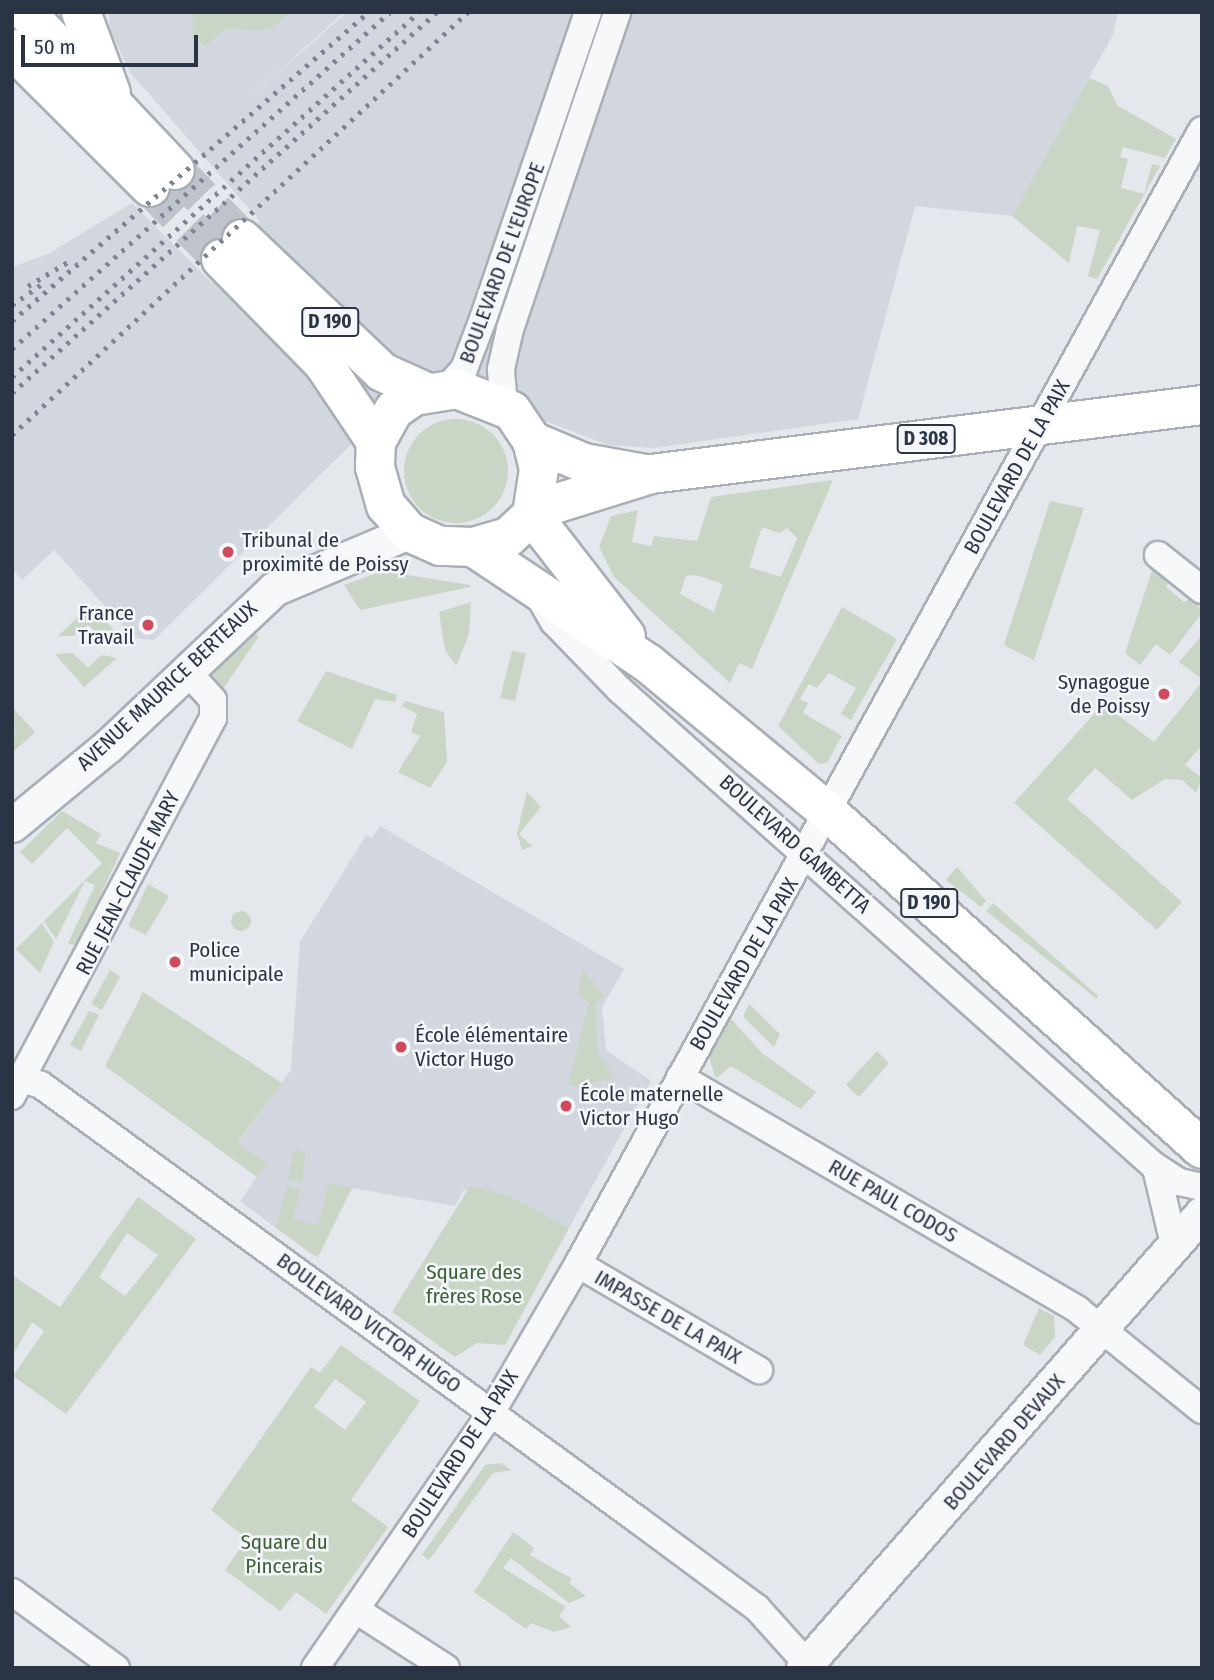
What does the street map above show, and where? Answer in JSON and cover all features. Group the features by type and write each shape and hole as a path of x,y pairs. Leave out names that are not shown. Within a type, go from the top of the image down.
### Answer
{"main road":[{"path":"12,49 26,78 163,178 116,108 26,12"},
{"path":"81,12 116,108"},
{"name":"D 190","path":"376,442 323,363 232,249 382,372 436,391"},
{"path":"436,391 504,405 532,441 540,479 534,513 508,537 473,547 440,546 409,532 382,498 376,442 394,410 436,391"},
{"name":"D 308","path":"534,513 651,474 1202,405"},
{"name":"D 308","path":"532,441 584,463 651,474"},
{"name":"BOULEVARD GAMBETTA","path":"534,513 546,541 649,664"},
{"name":"BOULEVARD GAMBETTA","path":"473,547 538,594 649,664 828,812 1202,1149"}],"street":[{"name":"BOULEVARD DE L'EUROPE","path":"587,13 595,28 613,22"},
{"name":"BOULEVARD DE L'EUROPE","path":"436,391 464,369 551,132 587,13"},
{"name":"BOULEVARD DE L'EUROPE","path":"504,405 501,369 510,329 613,22"},
{"name":"BOULEVARD DE LA PAIX","path":"315,1668 491,1413 578,1264 680,1077 807,854 1039,424 1202,130"},
{"name":"BOULEVARD DE L'EUROPE","path":"551,132 562,169"},
{"name":"AVENUE MAURICE BERTEAUX","path":"12,825 188,672 274,589 409,532"},
{"path":"1158,555 1202,590"},
{"name":"BOULEVARD GAMBETTA","path":"538,594 554,622 620,690 1156,1168 1202,1188"},
{"name":"RUE JEAN-CLAUDE MARY","path":"15,1083 112,918 213,718 213,700 188,672"},
{"name":"RUE PAUL CODOS","path":"680,1077 1103,1329 1202,1410"},
{"name":"BOULEVARD VICTOR HUGO","path":"15,1083 41,1085 757,1608 807,1666"},
{"path":"1156,1168 1174,1244"},
{"name":"BOULEVARD DEVAUX","path":"807,1666 1202,1213"},
{"name":"IMPASSE DE LA PAIX","path":"578,1264 759,1370"},
{"path":"12,1592 107,1665"},
{"path":"356,1610 446,1668"}],"shaded area":[{"path":"109,12 344,12 245,102 347,12 1118,12 1113,35 1012,216 915,206 858,419 654,448 608,445 422,374 154,640 134,638 54,550 22,580 12,569 12,267 48,254 132,203 212,283 260,221 130,72 110,30"},
{"name":"École élémentaire Victor Hugo","path":"380,826 624,969 602,1007 606,1050 651,1081 569,1228 509,1196 464,1190 455,1206 352,1188 314,1256 240,1201 266,1164 238,1143 291,1070 300,942 366,835 372,838"}],"green space":[{"path":"193,12 288,14 268,30 226,29 205,46 192,37"},
{"path":"1089,78 1108,86 1117,105 1176,139 1165,158 1123,147 1120,157 1128,159 1121,188 1144,194 1152,164 1160,166 1097,279 1088,276 1100,230 1077,226 1069,263 1012,216"},
{"path":"456,419 476,423 493,434 504,451 508,471 504,491 493,508 476,519 456,523 436,519 419,508 408,491 404,471 408,451 419,434 436,423"},
{"path":"833,480 752,669 739,663 730,683 614,577 599,547 611,516 638,510 632,542 651,546 654,536 697,541 711,497","holes":["762,527 779,533 787,528 797,538 781,577 749,567","696,575 723,584 714,612 680,594 686,576"]},
{"path":"1050,501 1084,508 1034,660 1004,645"},
{"path":"1154,564 1171,579 1166,587 1184,602 1194,596 1202,613 1170,655 1156,644 1140,665 1125,653"},
{"path":"383,571 470,587 360,610 344,585"},
{"path":"471,602 469,634 456,666 445,650 439,612"},
{"path":"90,606 120,636 103,638 88,625 73,636 58,636"},
{"path":"842,607 897,639 851,720 841,714 856,688 829,673 817,688 809,684 800,699 808,703 803,713 842,736 827,763 819,764 778,726"},
{"path":"250,631 259,636 221,692 210,671"},
{"path":"1202,635 1202,679 1179,662"},
{"path":"512,651 526,653 515,701 500,698"},
{"path":"72,653 88,667 102,655 117,658 84,687 55,654"},
{"path":"326,671 397,695 395,702 375,699 352,749 297,721"},
{"path":"1202,682 1202,745 1185,765 1202,778 1196,793 1182,780 1165,779 1132,800 1095,768 1067,799 1182,902 1157,930 1014,803 1103,704 1154,742"},
{"path":"405,701 444,712 447,762 430,788 398,772 420,736 411,732 417,714 402,706"},
{"path":"12,707 35,732 12,753 15,731"},
{"path":"527,792 541,807 519,834 532,846 522,850 517,833"},
{"path":"62,811 101,834 96,843 120,853 77,946 68,943 95,885 85,881 56,939 44,921 102,863 67,828 32,864 20,852"},
{"path":"957,867 986,901 981,907 946,880"},
{"path":"148,884 169,896 146,935 128,926"},
{"path":"993,903 1098,996 1097,999 986,911"},
{"path":"241,911 248,914 251,921 248,928 241,931 234,928 231,921 234,914"},
{"path":"42,923 54,942 40,973 16,949"},
{"path":"110,970 120,977 102,1010 91,1004"},
{"path":"583,970 603,995 595,1005 598,1053 613,1077 578,1087 568,1085 589,1003 578,993"},
{"path":"143,992 282,1083 238,1142 267,1164 257,1177 105,1066"},
{"path":"749,1004 780,1034 774,1047 743,1017"},
{"path":"89,1011 99,1015 81,1051 70,1045"},
{"path":"730,1018 762,1053 816,1092 801,1109 731,1066 716,1079 709,1057"},
{"path":"877,1051 889,1063 859,1097 846,1085"},
{"path":"294,1150 305,1153 302,1182 288,1179"},
{"path":"329,1183 352,1188 318,1257 276,1228 287,1186 300,1189 293,1220 318,1225"},
{"name":"Square des frères Rose","path":"470,1186 509,1196 569,1228 505,1345 477,1343 455,1357 392,1312"},
{"path":"138,1197 196,1239 66,1414 13,1376 44,1331 32,1322 12,1356 12,1275 60,1307","holes":["127,1233 158,1255 125,1296 99,1277"]},
{"path":"1039,1308 1054,1316 1055,1337 1040,1355 1023,1345"},
{"name":"Square du Pincerais","path":"341,1345 420,1401 351,1500 388,1527 326,1614 296,1592 280,1611 225,1570 247,1539 211,1510 311,1367 320,1373","holes":["335,1379 366,1402 345,1430 314,1407"]},
{"path":"501,1463 511,1470 493,1473 429,1560 422,1555 485,1465"},
{"path":"513,1532 534,1548 530,1555 572,1579 569,1583 586,1596 569,1603 511,1558 503,1568 566,1607 559,1616 571,1627 554,1632 531,1623 526,1629 474,1592"}],"tunnel":[{"path":"175,170 242,239"},
{"path":"150,187 221,259"}],"railway":[{"path":"12,321 369,12"},
{"path":"12,349 390,12"},
{"path":"12,377 419,12"},
{"path":"12,393 437,12"},
{"path":"12,435 468,12"},
{"path":"28,286 73,259"},
{"path":"12,305 41,285"}],"place":[{"name":"Tribunal de proximité de Poissy","path":"228,552"},
{"name":"France Travail","path":"148,625"},
{"name":"Synagogue de Poissy","path":"1164,694"},
{"name":"Police municipale","path":"175,962"},
{"name":"École élémentaire Victor Hugo","path":"401,1047"},
{"name":"École maternelle Victor Hugo","path":"566,1106"}]}
